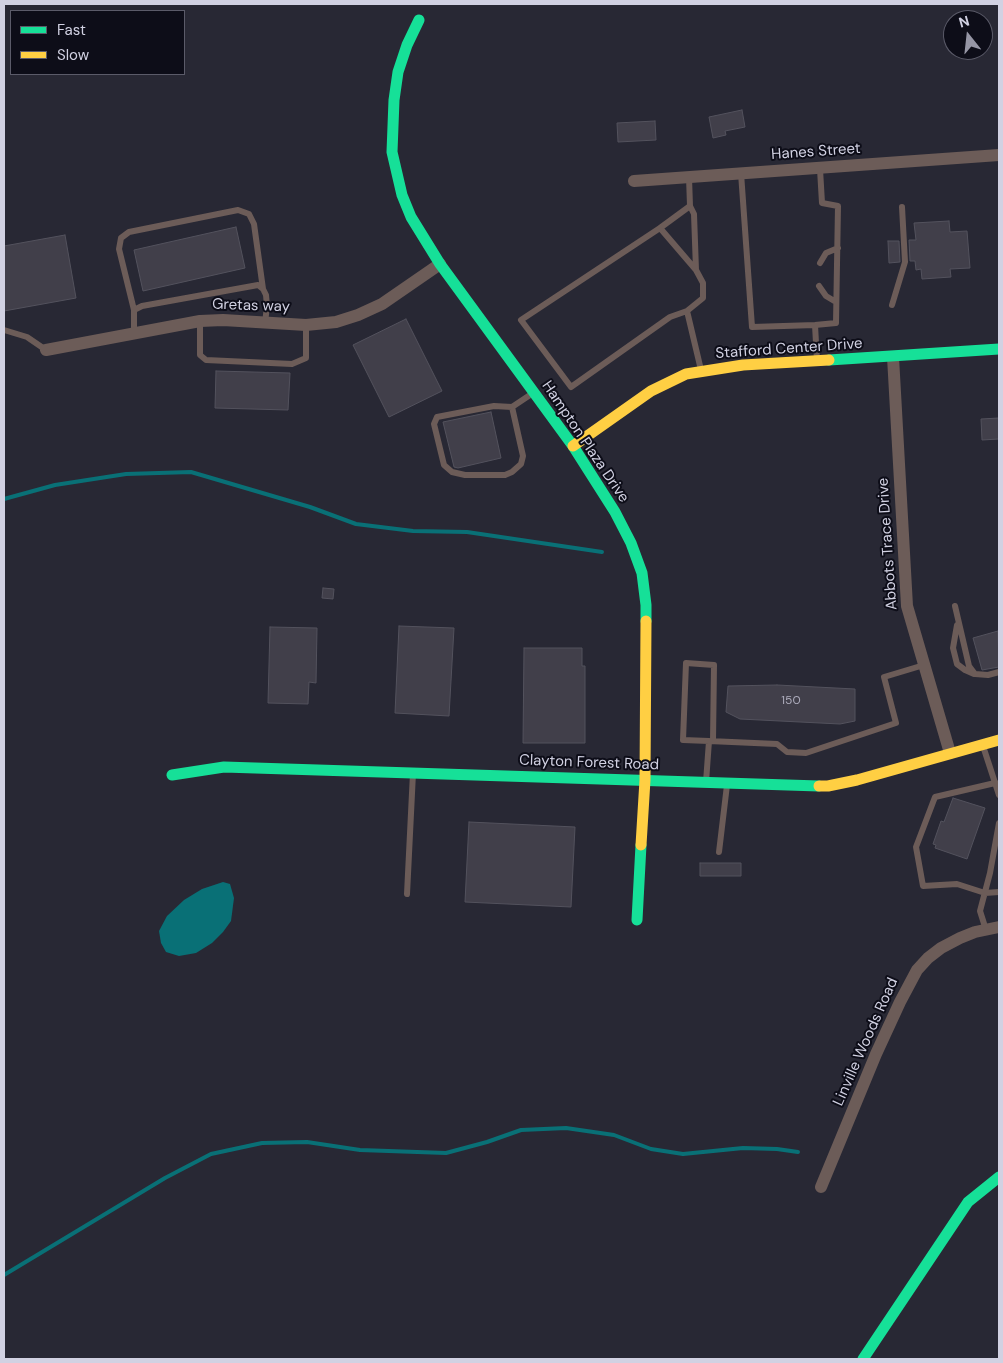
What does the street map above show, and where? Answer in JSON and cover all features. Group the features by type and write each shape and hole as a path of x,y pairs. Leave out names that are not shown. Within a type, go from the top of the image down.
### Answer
{"main road":[{"name":"Hampton Plaza Drive","path":"419,20 407,45 398,72 392,125 392,152 398,181 411,217 440,264 574,446 615,512 631,543 642,573 646,605 645,780 637,920"},
{"name":"Stafford Center Drive","path":"574,446 651,391 686,374 743,365 999,349"},
{"name":"Clayton Forest Road","path":"172,775 224,767 828,786 858,780 999,740"},
{"path":"863,1359 968,1202 999,1177"}],"street":[{"name":"Hanes Street","path":"634,181 999,155"},
{"name":"Gretas way","path":"46,350 200,321 223,320 306,324 336,322 382,304 440,264"},
{"name":"Abbots Trace Drive","path":"893,357 907,606 950,753"},
{"name":"Linville Woods Road","path":"821,1187 876,1054 917,970 941,948 960,938 999,927"}],"lane":[{"path":"741,173 752,327 836,323 838,206 822,203 820,169"},
{"path":"689,177 690,206 694,214 696,270"},
{"path":"660,228 696,270 703,283 704,298 687,311 670,317 571,387 521,320 690,206"},
{"path":"892,305 905,262 902,207"},
{"path":"134,333 134,310 119,249 121,238 129,232 238,210 249,214 254,224 268,306 265,323"},
{"path":"820,263 826,253 838,248"},
{"path":"134,310 142,306 258,285 264,289"},
{"path":"819,286 826,296 836,302"},
{"path":"687,311 702,372"},
{"path":"200,321 200,355 206,360 292,364 306,358 306,324"},
{"path":"815,324 817,361"},
{"path":"4,330 28,337 46,350"},
{"path":"512,407 523,456 521,464 512,472 505,475 466,475 452,472 444,465 434,424 437,417 494,406 512,407 534,392"},
{"path":"955,606 969,666 975,674"},
{"path":"958,621 953,648 957,664 975,674 988,675 999,672"},
{"path":"706,783 711,741 714,665 686,664 683,740 711,741 777,744 787,752 806,753 874,732 896,723 884,677 924,665"},
{"path":"983,745 997,783 999,795"},
{"path":"407,894 413,773"},
{"path":"997,783 935,797 916,847 923,886 958,884 985,893 999,892"},
{"path":"719,852 727,784"},
{"path":"986,930 980,911 999,823"}],"water":[{"path":"223,882 230,884 234,898 231,921 223,932 212,943 196,953 179,956 166,952 161,943 159,931 167,916 184,900 202,889"}],"building":[{"path":"742,110 745,127 725,131 726,135 713,138 709,117"},
{"path":"655,121 656,140 618,142 617,123"},
{"path":"949,221 950,232 967,231 970,268 950,269 951,277 922,279 921,269 916,270 915,261 910,261 909,240 916,240 914,223"},
{"path":"236,227 245,268 143,291 134,250"},
{"path":"65,235 76,298 4,311 4,246"},
{"path":"888,241 899,241 900,262 889,263"},
{"path":"406,319 442,391 389,417 353,345"},
{"path":"216,371 290,373 288,410 215,408"},
{"path":"491,412 501,458 458,468 454,467 443,422"},
{"path":"999,418 999,439 982,440 981,419"},
{"path":"323,588 334,589 333,599 322,598"},
{"path":"399,626 454,628 449,716 395,713"},
{"path":"270,627 317,628 316,683 309,682 308,704 268,703"},
{"path":"998,631 999,667 982,670 973,638"},
{"path":"524,648 582,648 582,666 585,666 585,743 523,743"},
{"path":"777,685 855,689 855,721 840,724 740,719 726,712 728,686"},
{"path":"953,798 985,808 967,859 935,848 936,845 933,844 941,821 944,822"},
{"path":"469,822 575,827 571,907 465,902"},
{"path":"700,863 741,863 741,876 700,876"}],"waterway":[{"path":"4,499 55,485 126,474 191,472 310,507 356,524 413,531 467,532 602,552"},
{"path":"4,1275 165,1178 211,1154 262,1143 307,1142 360,1150 446,1153 487,1142 521,1130 566,1128 614,1135 651,1149 683,1154 743,1148 798,1152"}],"traffic: fast":[{"path":"419,20 407,45 398,72 394,100 392,152 402,195 411,217 440,264 573,446 615,512 631,543 642,573 646,621"},
{"path":"829,360 999,349"},
{"path":"172,775 224,767 819,786"},
{"path":"637,920 641,845"},
{"path":"863,1359 968,1202 999,1177"}],"traffic: slow":[{"path":"573,446 651,391 686,374 743,365 829,360"},
{"path":"641,845 645,780 646,621"},
{"path":"819,786 857,780 999,740"}]}
